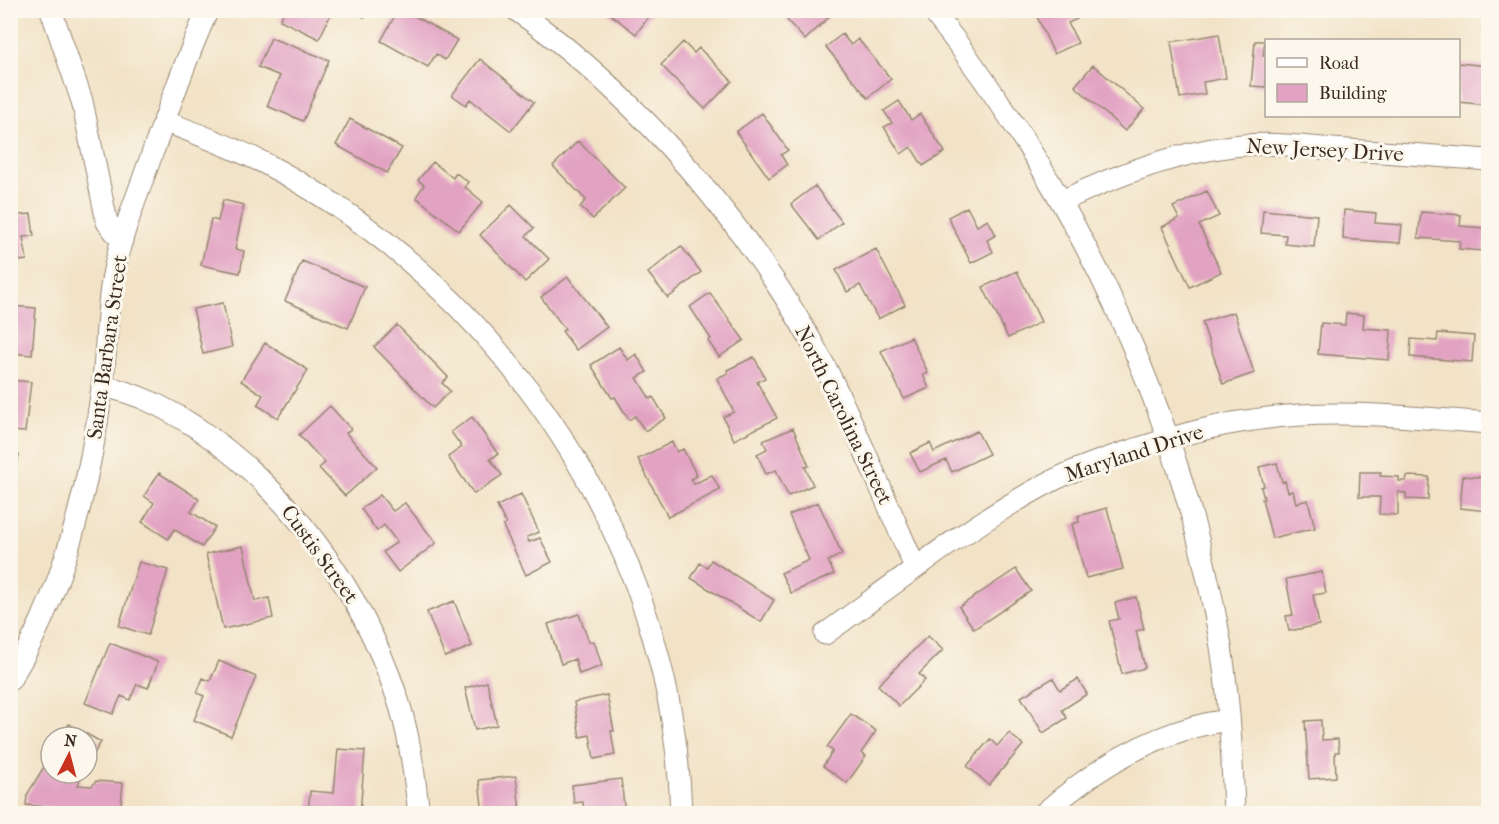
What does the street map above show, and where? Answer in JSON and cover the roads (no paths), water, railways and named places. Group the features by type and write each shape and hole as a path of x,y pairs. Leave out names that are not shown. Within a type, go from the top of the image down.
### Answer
{"street":[{"name":"Santa Barbara Street","path":"10,680 40,622 64,560 92,451 102,386 110,292 122,241 107,222 82,101 51,10"},
{"path":"122,241 164,122 208,10"},
{"name":"North Carolina Street","path":"516,10 592,71 654,132 692,171 757,257 791,309 828,373 915,567"},
{"path":"932,10 983,78 1062,201 1088,250 1136,355 1168,439 1190,507 1217,626 1229,720 1234,813"},
{"path":"164,122 245,153 270,166 312,190 374,232 473,321 496,346 534,395 557,429 596,497 646,614 670,701 678,759 681,813"},
{"name":"New Jersey Drive","path":"1062,201 1141,168 1201,151 1233,146 1305,147 1488,160"},
{"name":"Custis Street","path":"102,386 125,390 163,407 231,453 272,490 323,553 363,616 391,680 408,741 419,813"},
{"name":"Maryland Drive","path":"825,634 915,567 1008,506 1047,484 1096,462 1168,439 1225,424 1288,416 1375,415 1488,423"},
{"path":"1042,813 1086,779 1140,747 1166,735 1196,726 1229,720"}]}
